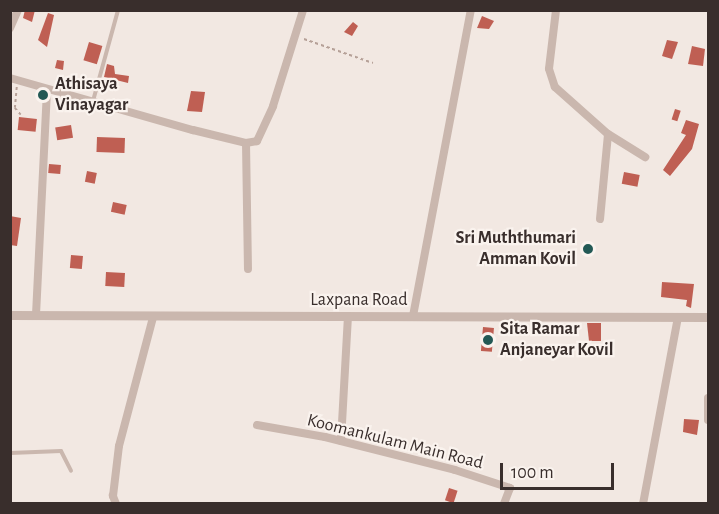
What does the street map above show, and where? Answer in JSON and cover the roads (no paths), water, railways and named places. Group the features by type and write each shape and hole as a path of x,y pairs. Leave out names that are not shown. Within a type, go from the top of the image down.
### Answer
{"street":[{"path":"10,28 18,10"},
{"path":"14,79 47,91 246,143 257,141 262,135 303,10"},
{"path":"413,316 471,10"},
{"path":"555,10 551,80 608,134 645,157"},
{"path":"36,315 47,91"},
{"path":"600,219 608,134"},
{"path":"246,143 248,269"},
{"name":"Laxpana Road","path":"10,315 708,317"},
{"path":"340,441 348,316"},
{"path":"116,504 113,496 119,446 153,317"},
{"path":"643,504 678,317"},
{"path":"708,398 708,420"},
{"name":"Koomankulam Main Road","path":"257,425 340,441 510,488 504,504"}],"lane":[{"path":"93,102 118,10"},
{"path":"10,453 61,451 72,471"}],"place":[{"name":"Athisaya Vinayagar","path":"43,95"},
{"name":"Sri Muththumari Amman Kovil","path":"588,249"},
{"name":"Sita Ramar Anjaneyar Kovil","path":"488,340"}]}
